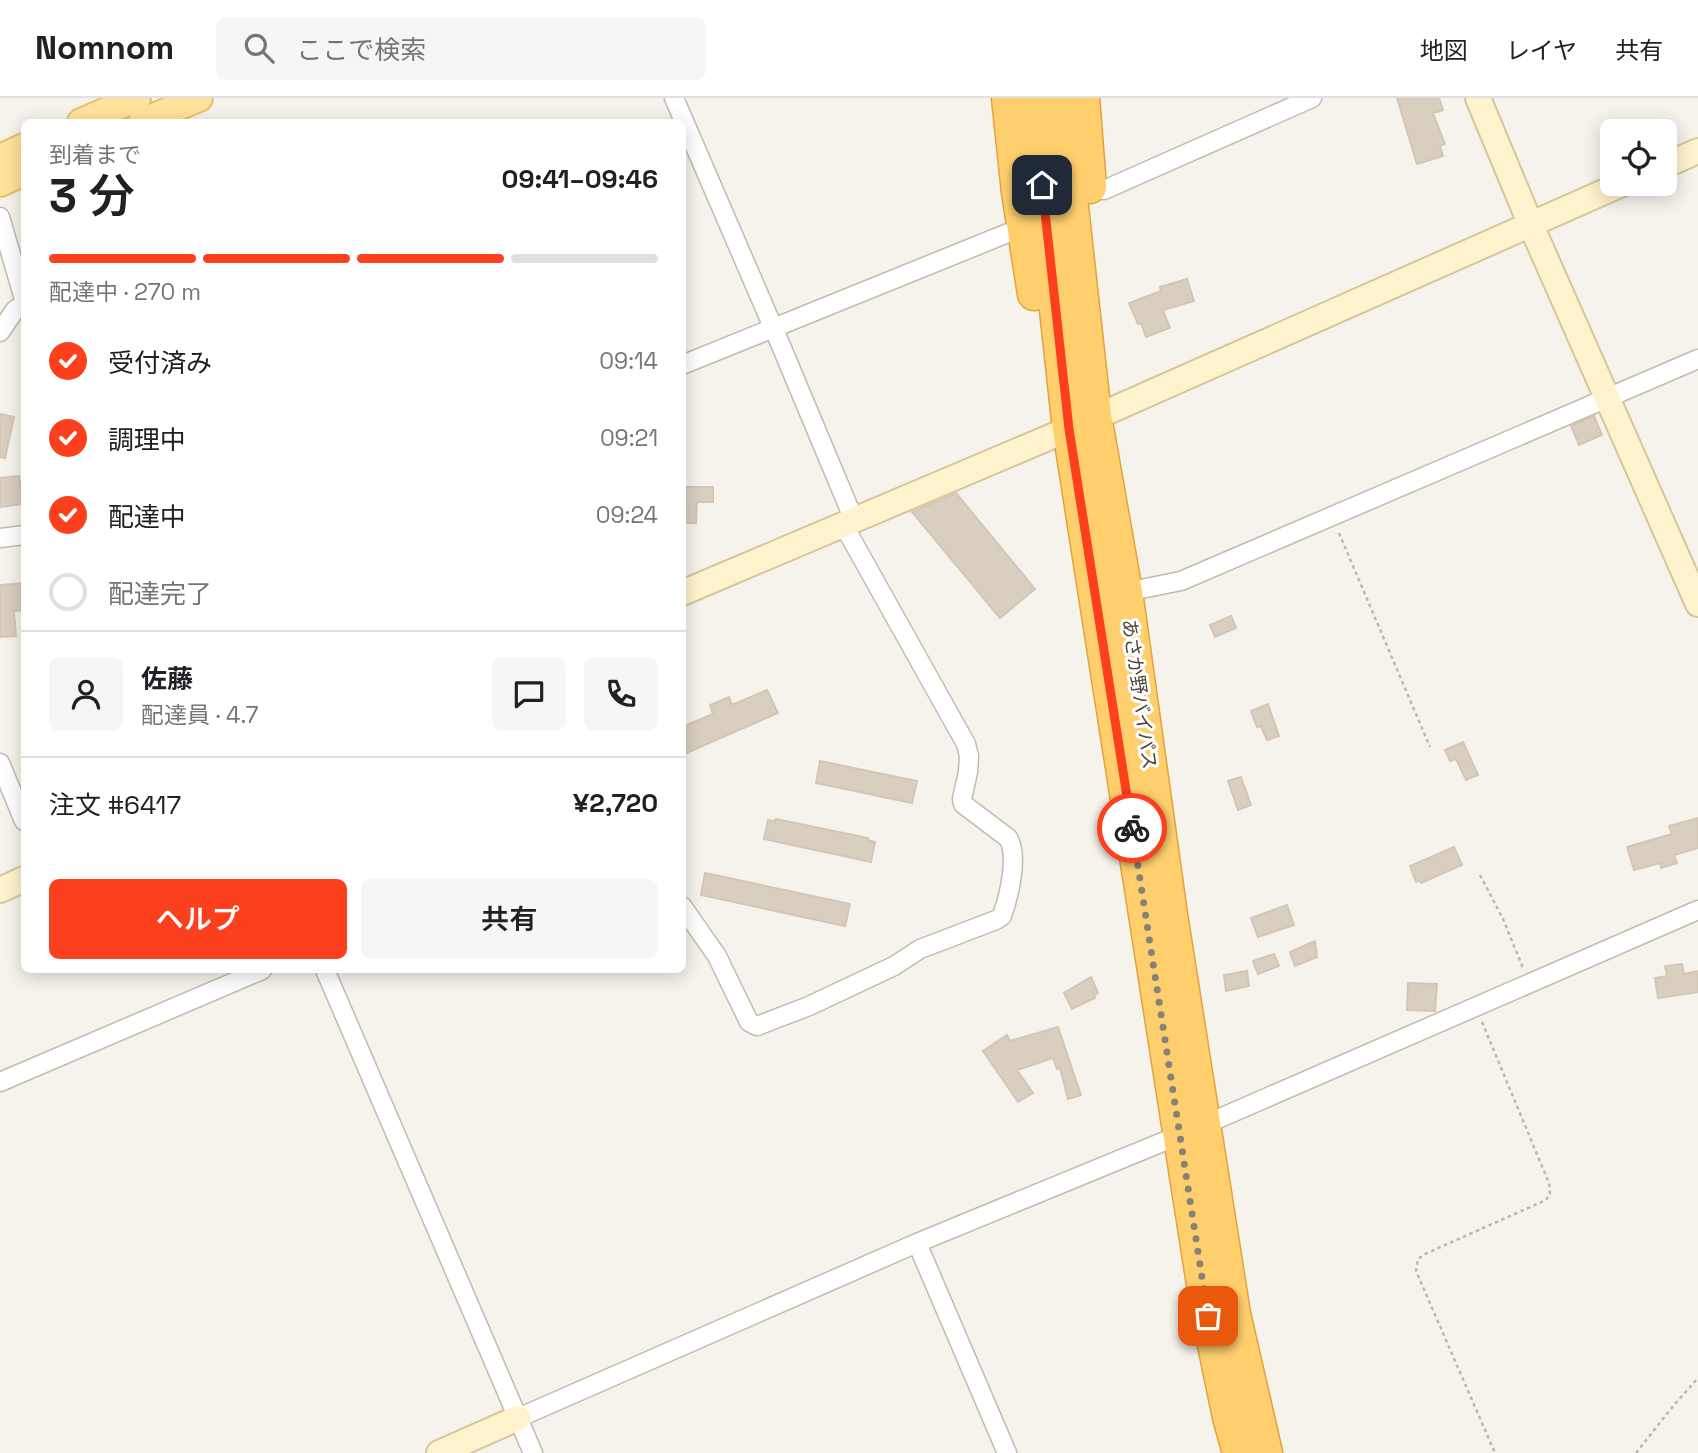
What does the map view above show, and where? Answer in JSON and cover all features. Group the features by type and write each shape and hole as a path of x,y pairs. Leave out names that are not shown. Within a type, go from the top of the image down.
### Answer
{"highway":[{"path":"1008,98 1020,204 1051,396 1082,423 1102,362 1097,195 1083,98"},
{"name":"あさか野バイパス","path":"1033,98 1192,1129 1266,1453"},
{"name":"あさか野バイパス","path":"1060,98 1082,423 1126,592 1171,915 1208,1316 1239,1453"}],"main road":[{"path":"88,119 137,98"},
{"path":"149,119 199,98"},
{"path":"0,158 21,148"},
{"path":"0,183 21,173"}],"street":[{"path":"674,98 683,119"},
{"path":"1097,195 1312,98"},
{"path":"1478,98 1606,398 1673,542 1698,604"},
{"path":"686,126 773,327 848,522 966,744 969,760 963,804 1008,838 1012,844 1013,863 1002,916 996,920 920,949 894,966 809,1006 757,1026 749,1021 717,956 686,912"},
{"path":"1677,160 1698,151"},
{"path":"686,591 1082,423 1600,193"},
{"path":"0,217 21,290"},
{"path":"686,363 1008,233"},
{"path":"0,332 21,304"},
{"path":"1126,592 1181,581 1698,359"},
{"path":"0,538 21,535"},
{"path":"0,763 21,814"},
{"path":"0,890 21,880"},
{"path":"439,1453 918,1243 1530,985 1698,910"},
{"path":"0,1082 255,973"},
{"path":"326,973 533,1453"},
{"path":"918,1243 1007,1453"}],"path":[{"path":"1332,517 1430,747"},
{"path":"1480,875 1503,919 1530,985"},
{"path":"1475,1006 1549,1183 1550,1194 1546,1200 1424,1254 1418,1259 1416,1271 1495,1453"},
{"path":"1636,1453 1698,1378"}],"building":[{"path":"1397,98 1439,98 1443,110 1433,113 1445,144 1440,146 1443,156 1417,164"},
{"path":"1187,279 1194,301 1163,310 1170,328 1146,337 1129,303 1161,291 1160,287"},
{"path":"0,414 14,417 5,458 0,457"},
{"path":"1594,416 1602,435 1579,445 1571,426"},
{"path":"19,476 21,504 0,507 0,478"},
{"path":"686,487 713,487 713,502 697,502 696,523 686,523"},
{"path":"956,493 1035,589 1000,618 912,512"},
{"path":"21,583 21,610 14,611 16,636 0,637 0,585"},
{"path":"1231,616 1236,628 1215,637 1210,625"},
{"path":"767,690 778,713 686,753 686,725 713,714 710,705 729,697 732,705"},
{"path":"1268,704 1279,736 1267,740 1261,726 1257,727 1251,711"},
{"path":"1463,742 1478,775 1466,780 1456,759 1450,761 1445,750"},
{"path":"820,761 917,781 912,803 816,783"},
{"path":"1241,777 1251,805 1238,810 1228,781"},
{"path":"1698,818 1698,848 1674,855 1677,863 1661,868 1660,863 1634,870 1627,847 1672,834 1669,826"},
{"path":"776,819 868,838 875,842 871,862 764,839 768,820"},
{"path":"1454,847 1462,865 1421,883 1419,880 1416,882 1410,866"},
{"path":"705,873 850,904 845,926 701,895"},
{"path":"1287,905 1294,925 1258,937 1251,918"},
{"path":"1315,941 1317,957 1295,966 1290,952"},
{"path":"1274,954 1279,966 1258,974 1253,961"},
{"path":"1682,964 1684,974 1698,971 1698,992 1658,998 1655,978 1667,976 1665,966"},
{"path":"1247,971 1249,986 1226,991 1224,975"},
{"path":"1091,977 1098,993 1095,998 1072,1009 1064,993"},
{"path":"1408,983 1437,984 1435,1011 1407,1010"},
{"path":"1058,1027 1081,1095 1068,1099 1060,1068 1057,1069 1053,1058 1017,1070 1033,1093 1018,1102 983,1051 1007,1035 1010,1041"}],"way so far":[{"path":"1132,828 1208,1316"}],"route":[{"path":"1042,185 1069,429 1132,828"}]}
